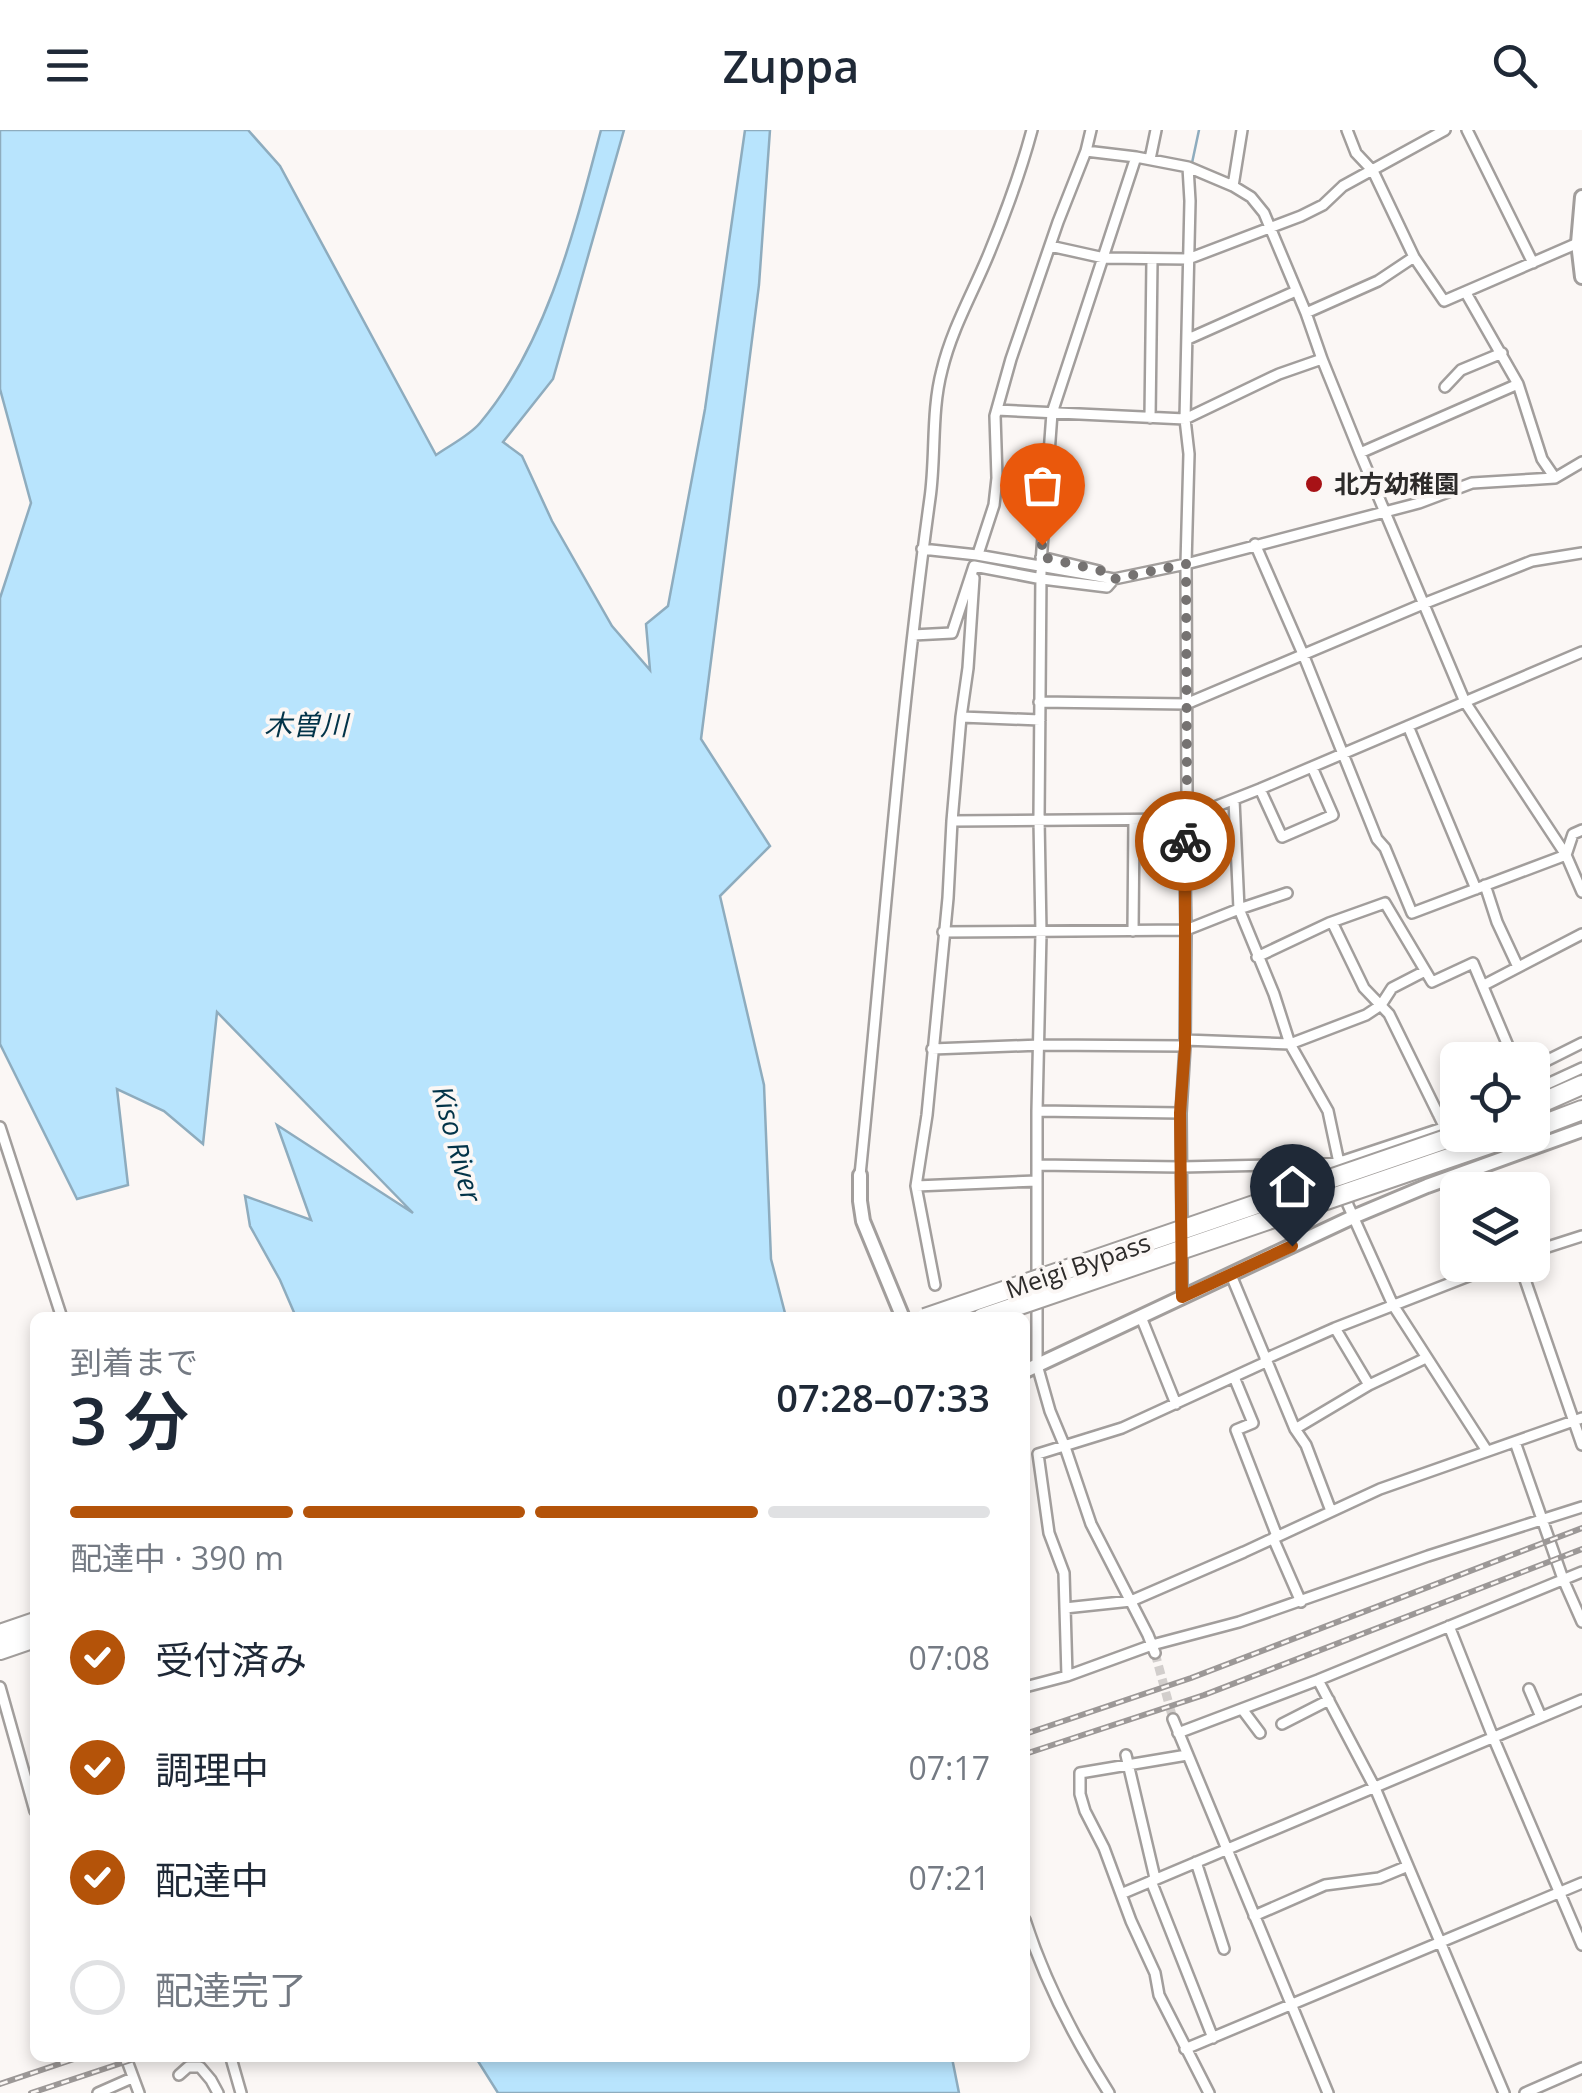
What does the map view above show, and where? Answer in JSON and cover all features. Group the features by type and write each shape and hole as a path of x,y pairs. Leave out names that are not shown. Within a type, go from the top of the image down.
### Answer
{"highway":[{"path":"1550,1099 1582,1085"},
{"path":"1550,1123 1582,1110"},
{"name":"Meigi Bypass","path":"942,1312 1440,1135"},
{"name":"Meigi Bypass","path":"1000,1312 1466,1152"}],"main road":[{"path":"1582,197 1578,243 1582,277"},
{"path":"1031,1368 1353,1218 1582,1130"},
{"path":"860,1175 863,1221 900,1312"}],"street":[{"path":"860,1175 885,894 922,549 935,463 941,372 958,320 990,251 1032,130"},
{"path":"979,551 998,478 997,410 1011,359 1092,130"},
{"path":"1150,159 1156,130"},
{"path":"1233,186 1242,130"},
{"path":"1347,130 1356,153 1373,170 1414,256 1444,301 1578,243"},
{"path":"1050,246 1104,258 1188,259 1323,206 1343,186 1445,130"},
{"path":"1467,130 1533,263"},
{"path":"1086,151 1188,167 1252,197 1270,226 1465,702 1566,855 1582,892"},
{"path":"1136,157 1052,414 1041,568 1040,1045 1031,1368 1066,1447 1090,1524 1153,1649"},
{"path":"1182,1297 1188,167"},
{"path":"1306,312 1378,281 1414,256"},
{"path":"1150,418 1152,260"},
{"path":"1188,339 1296,290"},
{"path":"1466,293 1518,384 1542,459 1555,478"},
{"path":"1445,387 1461,370 1502,353"},
{"path":"997,410 1186,418 1278,374 1322,360"},
{"path":"1360,453 1518,384"},
{"path":"922,549 1114,579 1418,503 1472,484 1555,478 1582,462"},
{"path":"1255,544 1377,839 1385,848 1412,913"},
{"path":"1039,702 1186,704 1532,561 1582,553"},
{"path":"975,564 1106,572 1114,579"},
{"path":"914,636 952,633 975,564"},
{"path":"935,1285 916,1186 927,1116 948,898 975,564"},
{"path":"1041,568 1108,587 1114,579"},
{"path":"952,822 1184,819 1582,652"},
{"path":"960,717 1040,720"},
{"path":"1408,726 1518,967"},
{"path":"1260,790 1282,836 1333,814 1312,767"},
{"path":"1234,800 1239,909 1290,1044 1328,1111 1353,1218 1393,1306 1486,1451"},
{"path":"1133,931 1134,820"},
{"path":"1566,855 1573,834 1582,830"},
{"path":"1394,919 1566,855"},
{"path":"944,932 1186,930 1286,893"},
{"path":"1257,957 1332,922 1385,903 1432,982 1473,963 1507,1042"},
{"path":"1332,922 1364,988 1390,1014 1440,1116"},
{"path":"1484,985 1582,934"},
{"path":"932,1049 1290,1044 1366,1015 1382,1005 1392,988 1425,971"},
{"path":"1550,1059 1582,1043"},
{"path":"1550,1082 1582,1068"},
{"path":"1037,1111 1180,1113"},
{"path":"0,1128 60,1312"},
{"path":"1036,1166 1322,1164 1440,1134"},
{"path":"916,1186 1036,1181"},
{"path":"1550,1246 1582,1236"},
{"path":"1230,1275 1331,1511"},
{"path":"1066,1676 1064,1573 1049,1533 1038,1454 1122,1428 1335,1328 1454,1282"},
{"path":"1526,1282 1578,1419 1582,1445"},
{"path":"1141,1316 1176,1404"},
{"path":"1335,1328 1370,1386"},
{"path":"1295,1429 1426,1358"},
{"path":"1234,1377 1254,1423 1236,1430 1301,1602"},
{"path":"1065,1608 1131,1601 1380,1489 1578,1419"},
{"path":"1515,1442 1582,1622"},
{"path":"1030,1686 1301,1602 1582,1507"},
{"path":"1178,1733 1582,1572"},
{"path":"1449,1626 1582,1945"},
{"path":"1318,1680 1375,1788 1504,2093"},
{"path":"0,1687 30,1793"},
{"path":"1529,1689 1541,1717"},
{"path":"1282,1724 1329,1700"},
{"path":"1121,1894 1582,1700"},
{"path":"1242,1710 1260,1734"},
{"path":"1173,1720 1328,2093"},
{"path":"1187,1756 1127,1760 1080,1773 1080,1794 1156,1973 1158,1996 1209,2093"},
{"path":"1127,1760 1153,1880 1213,2038"},
{"path":"1196,1862 1224,1949"},
{"path":"1254,1916 1325,1885 1378,1878 1408,1866"},
{"path":"1186,2049 1582,1884"},
{"path":"1030,1934 1053,1996 1109,2093"},
{"path":"127,2062 139,2093"},
{"path":"231,2062 241,2093"},
{"path":"179,2076 188,2067 200,2068 218,2093"},
{"path":"1525,2093 1582,2068"},
{"path":"98,2093 118,2089 132,2078"}],"water":[{"name":"木曽川","path":"0,130 248,130 280,166 436,455 480,423 524,358 556,284 601,130 624,130 553,379 503,442 522,456 552,521 612,626 650,670 646,624 668,606 705,409 745,130 770,130 759,285 701,739 770,846 720,896 764,1085 771,1259 785,1312 294,1312 250,1226 245,1196 311,1220 277,1125 413,1213 217,1012 203,1144 164,1111 117,1089 128,1185 77,1199 0,1044 0,598 31,503 0,389"},
{"path":"479,2062 953,2062 959,2093 498,2093"}],"waterway":[{"path":"1192,163 1199,130"}],"tunnel":[{"path":"1155,1653 1173,1719"}],"railway":[{"path":"1030,1732 1191,1678 1582,1528"},
{"path":"1030,1752 1204,1695 1582,1549"},
{"path":"0,2084 65,2062"},
{"path":"31,2093 125,2062"}],"way so far":[{"path":"1042,545 1042,557 1106,572 1114,579 1186,564 1185,841"}],"place":[{"name":"北方幼稚園","path":"1314,484"}],"route":[{"path":"1185,841 1185,1046 1180,1113 1182,1297 1292,1246"}],"water label":[{"name":"Kiso River","path":"457,1144"}]}
